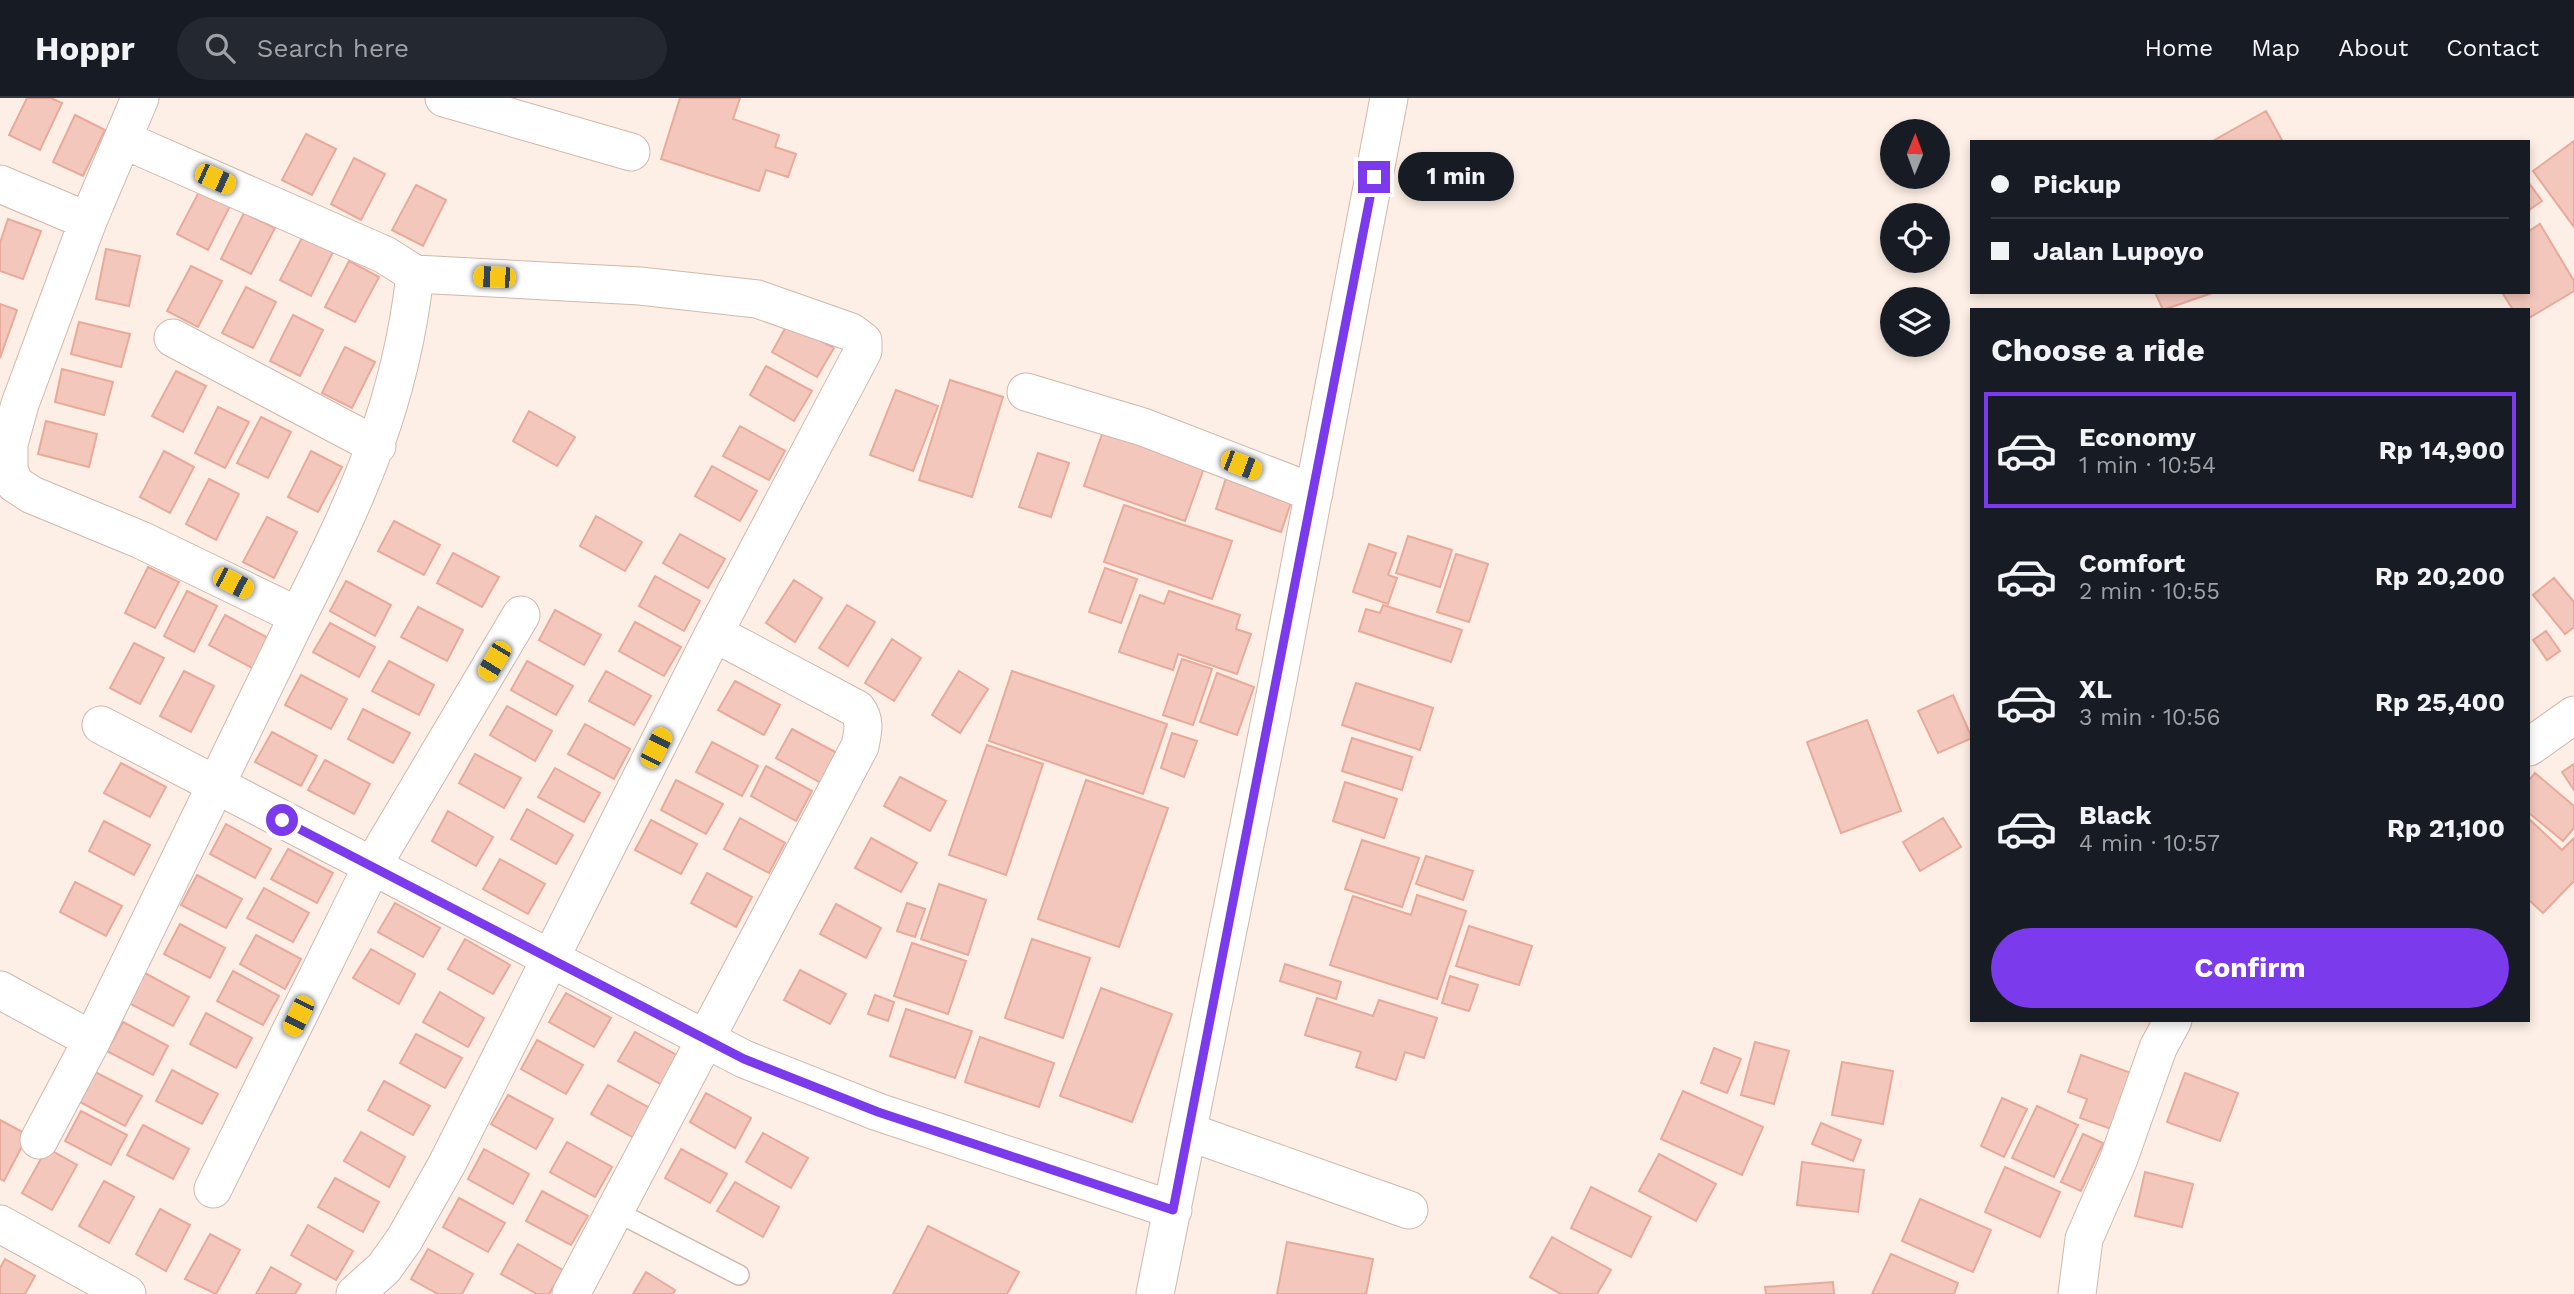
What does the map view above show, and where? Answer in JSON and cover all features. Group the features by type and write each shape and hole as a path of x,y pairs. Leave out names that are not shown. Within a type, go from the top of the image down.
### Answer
{"street":[{"path":"141,98 10,401 9,470 15,484 26,492 211,572 298,616"},
{"path":"444,98 631,152"},
{"path":"1155,1294 1189,1132 1389,98"},
{"path":"124,140 363,245 415,274 640,286 757,299 851,332 863,341 860,358 714,633 447,1164 404,1240 362,1292"},
{"path":"0,184 88,220"},
{"path":"39,1140 92,1040 214,784 353,507 377,446 401,360 415,274"},
{"path":"173,338 377,446"},
{"path":"1026,392 1143,427 1314,493"},
{"path":"213,1189 371,867 522,615"},
{"path":"570,1294 860,746 864,721 857,709 836,695 714,633"},
{"path":"2530,746 2574,715"},
{"path":"101,725 744,1059 878,1112 1173,1210"},
{"path":"0,990 92,1040"},
{"path":"2077,1294 2084,1239 2118,1161 2158,1048 2172,1022"},
{"path":"1189,1132 1409,1210"},
{"path":"0,1224 122,1293"}],"lane":[{"path":"613,1210 739,1275"}],"building":[{"path":"27,98 51,98 62,103 40,150 9,135"},
{"path":"680,98 740,98 733,119 779,135 775,147 796,154 788,177 766,170 759,191 661,159"},
{"path":"2266,111 2282,140 2215,140"},
{"path":"75,115 105,130 83,176 53,162"},
{"path":"306,134 336,149 312,195 282,180"},
{"path":"2574,141 2574,227 2533,171"},
{"path":"354,158 385,174 361,220 331,204"},
{"path":"2530,184 2542,201 2530,209"},
{"path":"416,185 446,200 423,246 392,230"},
{"path":"201,188 231,204 208,250 177,234"},
{"path":"244,213 275,228 251,274 221,259"},
{"path":"8,219 41,231 23,279 0,271 0,243"},
{"path":"2540,224 2574,281 2574,291 2530,317 2530,308 2512,308 2503,294 2530,294 2530,230"},
{"path":"304,234 334,250 311,296 280,280"},
{"path":"106,249 140,256 129,306 96,299"},
{"path":"349,261 379,277 355,322 325,307"},
{"path":"191,266 222,281 198,327 167,311"},
{"path":"246,287 276,302 253,348 222,333"},
{"path":"2156,294 2209,294 2169,308 2162,308"},
{"path":"0,304 17,310 0,358"},
{"path":"293,315 323,330 300,376 270,361"},
{"path":"79,322 130,334 121,367 71,354"},
{"path":"788,323 834,348 817,377 772,352"},
{"path":"345,347 375,362 352,408 322,393"},
{"path":"766,366 812,391 794,421 750,395"},
{"path":"62,369 113,382 104,415 55,402"},
{"path":"176,371 206,386 183,432 152,416"},
{"path":"950,380 1003,397 972,497 919,480"},
{"path":"896,390 938,406 913,471 870,455"},
{"path":"218,407 249,422 225,468 195,453"},
{"path":"529,411 575,437 557,466 513,441"},
{"path":"261,417 291,432 268,478 237,463"},
{"path":"1107,420 1209,454 1185,521 1084,486"},
{"path":"46,421 97,434 89,467 38,454"},
{"path":"740,426 785,451 769,480 723,456"},
{"path":"164,451 194,467 170,513 140,497"},
{"path":"311,451 342,467 318,512 288,497"},
{"path":"1038,453 1069,463 1051,517 1019,507"},
{"path":"712,466 757,491 740,521 695,496"},
{"path":"1228,472 1294,494 1281,532 1216,509"},
{"path":"209,479 239,494 216,540 186,524"},
{"path":"1124,505 1232,541 1212,599 1104,562"},
{"path":"596,516 642,542 625,571 580,546"},
{"path":"267,517 297,532 274,578 243,562"},
{"path":"394,521 440,545 424,575 378,551"},
{"path":"680,534 725,559 708,588 663,563"},
{"path":"1408,536 1452,550 1440,587 1396,573"},
{"path":"1369,544 1396,553 1388,575 1397,578 1388,604 1353,592"},
{"path":"453,553 499,577 482,607 437,583"},
{"path":"1456,554 1488,564 1469,622 1437,612"},
{"path":"148,567 179,582 155,628 125,613"},
{"path":"1105,568 1137,579 1121,623 1089,612"},
{"path":"655,576 700,601 684,631 639,606"},
{"path":"2554,578 2574,602 2574,627 2565,634 2533,595"},
{"path":"794,580 822,598 795,642 766,623"},
{"path":"346,581 391,605 375,636 330,611"},
{"path":"187,591 217,606 194,652 164,636"},
{"path":"1169,591 1240,615 1236,629 1251,634 1237,674 1178,654 1173,670 1119,652 1140,595 1164,604"},
{"path":"847,605 875,622 848,666 819,648"},
{"path":"1383,605 1462,630 1451,662 1359,631 1366,609 1380,613"},
{"path":"418,607 463,630 447,661 401,637"},
{"path":"555,610 601,635 584,665 539,640"},
{"path":"225,615 270,639 254,669 209,645"},
{"path":"635,622 681,647 664,676 619,651"},
{"path":"330,623 375,647 359,677 313,652"},
{"path":"2546,631 2560,651 2547,660 2533,640"},
{"path":"892,639 921,658 894,701 865,683"},
{"path":"134,643 164,658 140,704 110,688"},
{"path":"1182,659 1212,669 1193,725 1163,715"},
{"path":"389,661 434,685 419,715 372,691"},
{"path":"527,661 573,686 556,715 511,690"},
{"path":"184,671 214,686 191,732 160,716"},
{"path":"606,671 651,696 634,725 589,701"},
{"path":"959,671 988,689 960,733 932,715"},
{"path":"1012,671 1167,724 1143,794 989,741"},
{"path":"1217,673 1254,687 1237,735 1200,722"},
{"path":"301,675 347,699 331,729 285,705"},
{"path":"735,681 780,705 764,735 718,710"},
{"path":"1356,683 1433,708 1420,750 1342,725"},
{"path":"1953,695 1970,739 1938,753 1918,711"},
{"path":"507,706 552,731 535,761 490,735"},
{"path":"363,709 410,733 393,763 348,739"},
{"path":"1867,720 1901,811 1841,833 1807,742"},
{"path":"585,724 630,749 614,779 568,754"},
{"path":"792,729 837,753 821,783 776,758"},
{"path":"272,732 317,756 301,786 255,762"},
{"path":"1172,733 1197,741 1184,777 1161,768"},
{"path":"1352,738 1412,757 1402,790 1342,771"},
{"path":"712,742 758,766 742,796 696,772"},
{"path":"987,745 1043,764 1006,875 949,855"},
{"path":"475,754 521,778 504,808 459,783"},
{"path":"325,760 370,784 354,814 308,790"},
{"path":"121,763 166,787 150,817 104,793"},
{"path":"2574,764 2574,790 2562,772"},
{"path":"766,766 812,791 796,821 751,796"},
{"path":"555,768 600,793 584,822 538,797"},
{"path":"2535,773 2574,806 2574,828 2563,841 2530,814 2530,779"},
{"path":"900,777 946,801 930,831 884,806"},
{"path":"676,780 723,804 706,834 661,810"},
{"path":"1086,780 1168,808 1119,947 1038,919"},
{"path":"1345,782 1397,799 1384,838 1333,821"},
{"path":"527,809 573,835 556,864 511,839"},
{"path":"448,811 493,837 476,866 432,841"},
{"path":"740,818 785,843 769,873 724,849"},
{"path":"1943,818 1961,847 1920,871 1903,842"},
{"path":"651,820 697,844 681,874 635,850"},
{"path":"2530,820 2562,850 2574,838 2574,881 2543,913 2530,901"},
{"path":"104,821 150,845 134,875 89,851"},
{"path":"226,824 271,849 255,878 210,854"},
{"path":"871,838 917,863 901,892 855,868"},
{"path":"1362,840 1419,858 1402,907 1345,889"},
{"path":"288,849 333,873 317,903 271,879"},
{"path":"1426,856 1473,871 1463,900 1416,884"},
{"path":"500,859 545,884 528,914 483,889"},
{"path":"707,873 752,897 736,927 691,903"},
{"path":"197,875 242,899 226,928 181,905"},
{"path":"75,882 122,906 106,936 60,912"},
{"path":"939,884 986,900 968,955 921,939"},
{"path":"264,888 309,913 293,942 247,918"},
{"path":"1417,895 1466,911 1437,999 1330,965 1353,896 1411,915"},
{"path":"395,903 440,928 423,957 378,932"},
{"path":"907,903 925,909 915,937 897,931"},
{"path":"836,904 881,928 866,958 820,934"},
{"path":"180,924 225,948 210,978 164,954"},
{"path":"1469,926 1532,946 1519,985 1456,966"},
{"path":"256,935 301,959 285,989 240,964"},
{"path":"465,939 510,965 493,994 448,969"},
{"path":"1032,939 1090,958 1063,1038 1005,1018"},
{"path":"912,943 966,961 948,1014 894,996"},
{"path":"371,949 415,974 399,1004 353,978"},
{"path":"1285,964 1341,982 1336,999 1280,981"},
{"path":"800,970 846,994 830,1024 784,1000"},
{"path":"233,971 279,996 263,1025 217,1001"},
{"path":"143,972 189,997 173,1026 127,1002"},
{"path":"1450,976 1478,985 1469,1011 1442,1003"},
{"path":"1101,988 1172,1014 1132,1122 1060,1096"},
{"path":"440,992 484,1018 468,1047 423,1022"},
{"path":"566,993 611,1018 594,1047 549,1022"},
{"path":"875,995 894,1002 888,1021 868,1014"},
{"path":"1317,998 1373,1016 1379,1000 1437,1018 1424,1058 1405,1052 1396,1080 1356,1067 1361,1052 1305,1035"},
{"path":"906,1009 972,1031 955,1078 890,1056"},
{"path":"206,1013 252,1038 236,1068 190,1044"},
{"path":"123,1022 168,1046 153,1075 107,1051"},
{"path":"635,1032 680,1057 664,1086 618,1061"},
{"path":"416,1034 462,1058 445,1088 400,1063"},
{"path":"980,1037 1054,1063 1039,1107 965,1082"},
{"path":"537,1040 583,1065 566,1094 521,1069"},
{"path":"1755,1042 1789,1051 1774,1104 1741,1095"},
{"path":"1714,1048 1741,1059 1727,1093 1701,1083"},
{"path":"2081,1055 2134,1074 2117,1131 2080,1118 2087,1099 2068,1092"},
{"path":"1842,1062 1893,1071 1883,1124 1832,1115"},
{"path":"172,1070 218,1094 202,1124 156,1101"},
{"path":"95,1072 142,1096 125,1126 80,1102"},
{"path":"2185,1073 2238,1093 2220,1141 2167,1122"},
{"path":"384,1081 430,1106 413,1135 368,1110"},
{"path":"608,1085 653,1110 636,1139 591,1114"},
{"path":"1683,1091 1763,1127 1742,1175 1661,1139"},
{"path":"706,1093 751,1118 735,1148 690,1122"},
{"path":"508,1095 553,1119 536,1149 491,1124"},
{"path":"2002,1098 2027,1109 2004,1157 1981,1146"},
{"path":"2037,1106 2078,1125 2054,1177 2012,1158"},
{"path":"81,1111 127,1135 111,1165 65,1141"},
{"path":"0,1120 28,1135 4,1181 0,1179"},
{"path":"1821,1123 1861,1140 1853,1161 1812,1144"},
{"path":"143,1125 189,1149 173,1179 127,1155"},
{"path":"361,1132 405,1157 389,1187 344,1161"},
{"path":"763,1133 808,1158 791,1188 746,1162"},
{"path":"2083,1134 2103,1143 2081,1191 2061,1182"},
{"path":"567,1142 612,1167 595,1197 550,1172"},
{"path":"47,1148 77,1165 52,1210 22,1193"},
{"path":"484,1149 529,1174 513,1204 468,1179"},
{"path":"681,1149 727,1174 710,1203 665,1178"},
{"path":"1659,1154 1716,1184 1696,1221 1639,1191"},
{"path":"1802,1162 1864,1170 1858,1212 1797,1205"},
{"path":"2005,1167 2060,1192 2040,1237 1985,1212"},
{"path":"2145,1172 2193,1184 2182,1227 2135,1216"},
{"path":"335,1178 379,1202 363,1232 318,1207"},
{"path":"104,1181 134,1197 109,1243 79,1226"},
{"path":"735,1182 779,1207 763,1237 717,1211"},
{"path":"1591,1187 1651,1217 1631,1257 1571,1228"},
{"path":"542,1191 588,1216 571,1245 526,1221"},
{"path":"459,1198 505,1223 488,1252 443,1227"},
{"path":"1920,1199 1991,1230 1973,1272 1902,1241"},
{"path":"160,1209 190,1225 166,1271 136,1254"},
{"path":"308,1225 353,1251 336,1280 291,1255"},
{"path":"928,1226 1019,1272 1007,1294 893,1294"},
{"path":"210,1234 240,1250 216,1294 185,1279"},
{"path":"1552,1237 1611,1270 1597,1294 1561,1294 1530,1277"},
{"path":"1287,1242 1373,1259 1366,1294 1277,1294"},
{"path":"518,1244 563,1270 549,1294 537,1294 501,1274"},
{"path":"428,1249 473,1274 462,1294 438,1294 411,1279"},
{"path":"1891,1254 1958,1283 1954,1294 1872,1294"},
{"path":"5,1259 35,1276 25,1294 0,1294 0,1268"},
{"path":"271,1267 301,1284 295,1294 256,1294"},
{"path":"646,1272 675,1290 673,1294 633,1294"},
{"path":"1833,1282 1834,1294 1766,1294 1765,1287"}],"route":[{"path":"282,820 744,1059 878,1112 1173,1210 1374,177"}]}
